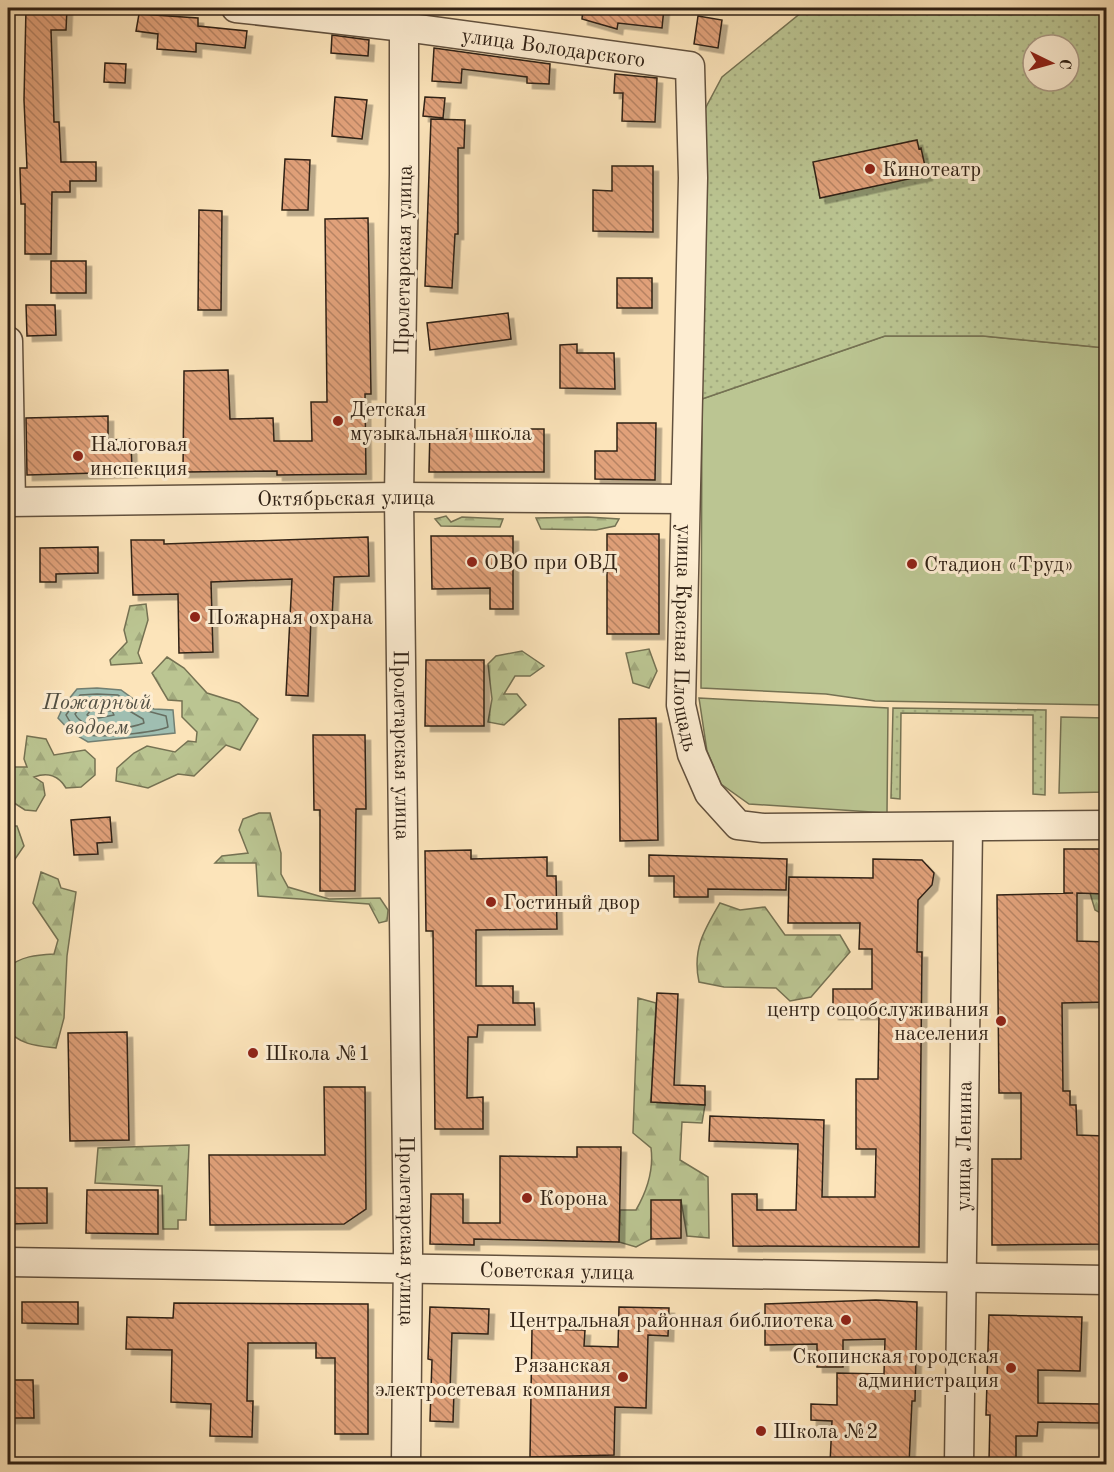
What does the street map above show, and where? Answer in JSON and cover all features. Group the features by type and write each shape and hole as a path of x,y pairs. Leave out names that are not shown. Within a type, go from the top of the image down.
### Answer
{"street":[{"name":"улица Володарского","path":"236,8 404,27 690,66"},
{"name":"Пролетарская улица","path":"404,27 399,497 408,1269 406,1464"},
{"name":"улица Красная Площадь","path":"690,66 693,178 681,705 692,754 709,793 738,825 763,828 1107,825"},
{"path":"8,340 9,502"},
{"name":"Октябрьская улица","path":"9,502 399,497 685,499"},
{"name":"улица Ленина","path":"959,1464 968,828"},
{"name":"Советская улица","path":"8,1262 1107,1280"}],"green space":[{"path":"807,8 1106,8 1106,348 983,336 885,336 702,399 705,109 722,77"},
{"name":"Стадион «Труд»","path":"885,336 983,336 1106,348 1106,705 875,701 826,694 701,688 702,399"},
{"path":"446,516 451,522 462,517 503,519 500,527 441,526 435,519"},
{"path":"536,518 619,519 615,526 596,530 541,529"},
{"path":"146,604 148,620 138,653 142,663 111,665 110,660 127,642 124,630 130,606"},
{"path":"649,649 657,671 649,688 633,683 626,653"},
{"path":"522,651 544,666 530,676 515,676 504,694 517,694 526,705 504,725 488,722 492,699 488,664 496,656"},
{"path":"167,657 184,668 207,693 239,703 258,719 240,750 226,745 194,776 178,774 148,788 116,781 117,768 134,753 147,746 175,752 188,741 196,742 197,732 182,717 182,701 168,700 152,673"},
{"path":"699,698 888,708 887,813 749,804 721,784 718,777 713,777 714,767 707,751"},
{"path":"893,708 1046,710 1045,795 1033,794 1033,715 901,713 900,799 891,798"},
{"path":"1061,717 1106,718 1106,792 1059,793"},
{"path":"27,736 46,739 54,755 85,750 95,759 95,775 81,787 66,788 60,780 52,776 34,777 43,783 45,795 36,811 25,810 8,799 8,770 10,767 27,767 24,759"},
{"path":"259,813 270,813 281,853 281,874 288,887 329,899 380,898 388,910 387,921 379,923 369,904 258,896 256,863 215,863 222,856 248,853 239,830 243,819"},
{"path":"8,826 17,826 24,846 9,868"},
{"path":"41,872 58,879 61,888 76,892 67,956 64,1018 56,1048 23,1042 8,1029 8,968 23,959 54,954 58,940 33,903"},
{"path":"1090,893 1106,894 1106,916 1095,910"},
{"path":"720,903 740,910 765,907 785,935 840,935 850,952 811,997 790,1001 776,988 724,987 699,982 698,950 704,931"},
{"path":"638,998 656,1003 651,1102 705,1105 702,1123 682,1122 680,1160 708,1177 709,1238 687,1236 681,1200 651,1239 636,1247 619,1242 620,1210 636,1210 646,1188 651,1165 651,1148 633,1133"},
{"path":"189,1145 186,1220 178,1220 178,1229 163,1229 162,1186 95,1183 98,1148"}],"water":[{"name":"Пожарный водоем","path":"77,689 121,690 139,703 154,709 173,710 175,733 88,742 71,732 58,718 64,705"}],"building":[{"path":"26,8 67,8 66,30 51,30 54,122 59,122 61,162 96,162 96,181 70,181 70,192 52,192 51,254 25,254 25,204 21,204 20,168 27,168 24,100"},
{"path":"583,8 664,8 662,28 618,23 617,29 582,19"},
{"path":"139,14 198,18 198,26 247,31 245,48 196,43 196,52 157,49 158,34 136,31"},
{"path":"698,16 722,20 718,48 694,44"},
{"path":"332,35 369,40 368,56 331,53"},
{"path":"434,48 550,64 549,84 527,83 527,77 462,69 461,83 432,81"},
{"path":"105,63 126,64 125,83 104,82"},
{"path":"615,74 657,78 655,122 622,121 623,93 614,93"},
{"path":"335,97 367,100 362,139 332,136"},
{"path":"425,97 445,98 443,118 423,116"},
{"path":"431,119 465,120 464,148 458,148 458,234 455,234 452,288 425,286"},
{"name":"Кинотеатр","path":"917,140 927,175 820,198 813,162"},
{"path":"285,159 310,160 308,210 282,210"},
{"path":"612,166 653,166 653,232 593,231 593,190 612,191"},
{"path":"199,210 222,211 221,310 198,310"},
{"path":"368,218 371,394 365,394 366,474 277,475 277,471 183,472 184,371 228,370 230,419 273,418 274,441 312,441 311,402 327,402 325,219"},
{"path":"51,261 86,261 86,293 51,293"},
{"path":"617,278 652,278 652,308 617,308"},
{"path":"26,305 55,305 56,335 27,336"},
{"path":"508,313 511,339 430,350 427,323"},
{"path":"577,344 577,353 614,353 615,389 560,388 560,345"},
{"name":"Налоговая инспекция","path":"108,416 108,440 131,439 132,472 27,475 26,418"},
{"path":"617,423 656,423 655,480 595,479 595,451 617,451"},
{"path":"430,429 544,429 544,472 429,472"},
{"path":"607,534 659,534 659,634 607,634"},
{"name":"ОВО при ОВД","path":"431,536 513,536 513,609 490,609 490,588 432,589"},
{"path":"368,537 369,576 334,577 332,619 311,618 308,696 286,695 292,579 211,582 213,652 179,653 178,594 133,595 131,540 164,540 164,544"},
{"path":"98,547 98,573 56,574 56,582 40,582 40,548"},
{"path":"426,660 484,660 484,726 425,726"},
{"path":"656,718 658,840 620,841 619,719"},
{"path":"313,735 365,735 366,809 356,809 355,891 320,891 320,810 314,810"},
{"path":"110,817 112,842 97,843 98,854 74,855 71,820"},
{"path":"1064,849 1107,849 1107,894 1077,893 1077,941 1107,942 1107,1002 1062,1003 1063,1091 1070,1091 1070,1105 1076,1105 1077,1135 1105,1136 1107,1244 992,1245 992,1159 1021,1159 1021,1093 999,1093 997,895 1073,893 1064,893"},
{"path":"471,850 471,859 547,857 547,876 556,876 557,929 476,930 476,986 513,986 513,1003 534,1003 535,1025 478,1025 477,1037 468,1037 467,1098 483,1097 483,1129 435,1129 433,931 426,931 425,851"},
{"path":"649,855 787,859 786,890 708,889 708,897 674,897 674,876 649,876"},
{"path":"873,859 922,860 934,873 932,885 918,900 917,952 922,952 919,1247 733,1246 732,1194 757,1194 757,1210 796,1210 798,1144 709,1141 710,1116 824,1120 822,1197 875,1197 876,1149 856,1149 856,1079 878,1079 879,1014 833,1014 833,989 872,989 872,949 859,949 860,923 788,923 789,877 873,878"},
{"path":"657,993 678,994 674,1085 705,1086 705,1105 651,1102"},
{"path":"127,1032 129,1140 70,1141 68,1033"},
{"path":"324,1087 365,1087 366,1209 344,1224 210,1225 209,1155 325,1155"},
{"path":"577,1147 621,1147 619,1242 474,1239 474,1245 430,1244 431,1194 463,1194 463,1223 500,1223 500,1156 577,1157"},
{"path":"8,1188 47,1188 47,1223 8,1224"},
{"path":"87,1190 158,1190 158,1234 86,1233"},
{"path":"651,1200 681,1200 681,1238 651,1239"},
{"path":"876,1300 917,1302 915,1401 912,1401 909,1464 830,1464 832,1421 811,1420 811,1404 837,1405 837,1373 884,1374 885,1339 843,1340 843,1367 817,1367 817,1344 765,1345 765,1304"},
{"path":"22,1302 78,1302 78,1324 22,1323"},
{"path":"174,1303 368,1304 368,1434 335,1434 335,1358 316,1358 316,1343 248,1343 247,1401 253,1401 252,1437 210,1436 211,1404 171,1402 172,1350 126,1349 127,1317 173,1318"},
{"path":"430,1307 489,1309 488,1334 452,1333 450,1391 454,1391 453,1422 430,1421 432,1360 428,1359"},
{"path":"619,1307 669,1308 668,1336 648,1335 646,1408 615,1407 614,1455 530,1457 532,1329 585,1330 584,1346 618,1347"},
{"name":"Скопинская городская администрация","path":"989,1315 1082,1317 1080,1371 1038,1370 1038,1403 1100,1404 1100,1423 1038,1422 1037,1436 1016,1436 1016,1462 989,1461 990,1415 986,1415"},
{"path":"8,1380 33,1380 34,1418 8,1418"}],"place":[{"name":"Кинотеатр","path":"870,169"},
{"name":"Детская музыкальная школа","path":"338,421"},
{"name":"Налоговая инспекция","path":"78,456"},
{"name":"ОВО при ОВД","path":"472,562"},
{"name":"Стадион «Труд»","path":"912,564"},
{"name":"Пожарная охрана","path":"195,617"},
{"name":"Гостиный двор","path":"491,902"},
{"name":"центр соцобслуживания населения","path":"1001,1021"},
{"name":"Школа №1","path":"253,1053"},
{"name":"Корона","path":"527,1198"},
{"name":"Центральная районная библиотека","path":"846,1320"},
{"name":"Скопинская городская администрация","path":"1011,1368"},
{"name":"Рязанская электросетевая компания","path":"623,1377"},
{"name":"Школа №2","path":"761,1431"}]}
